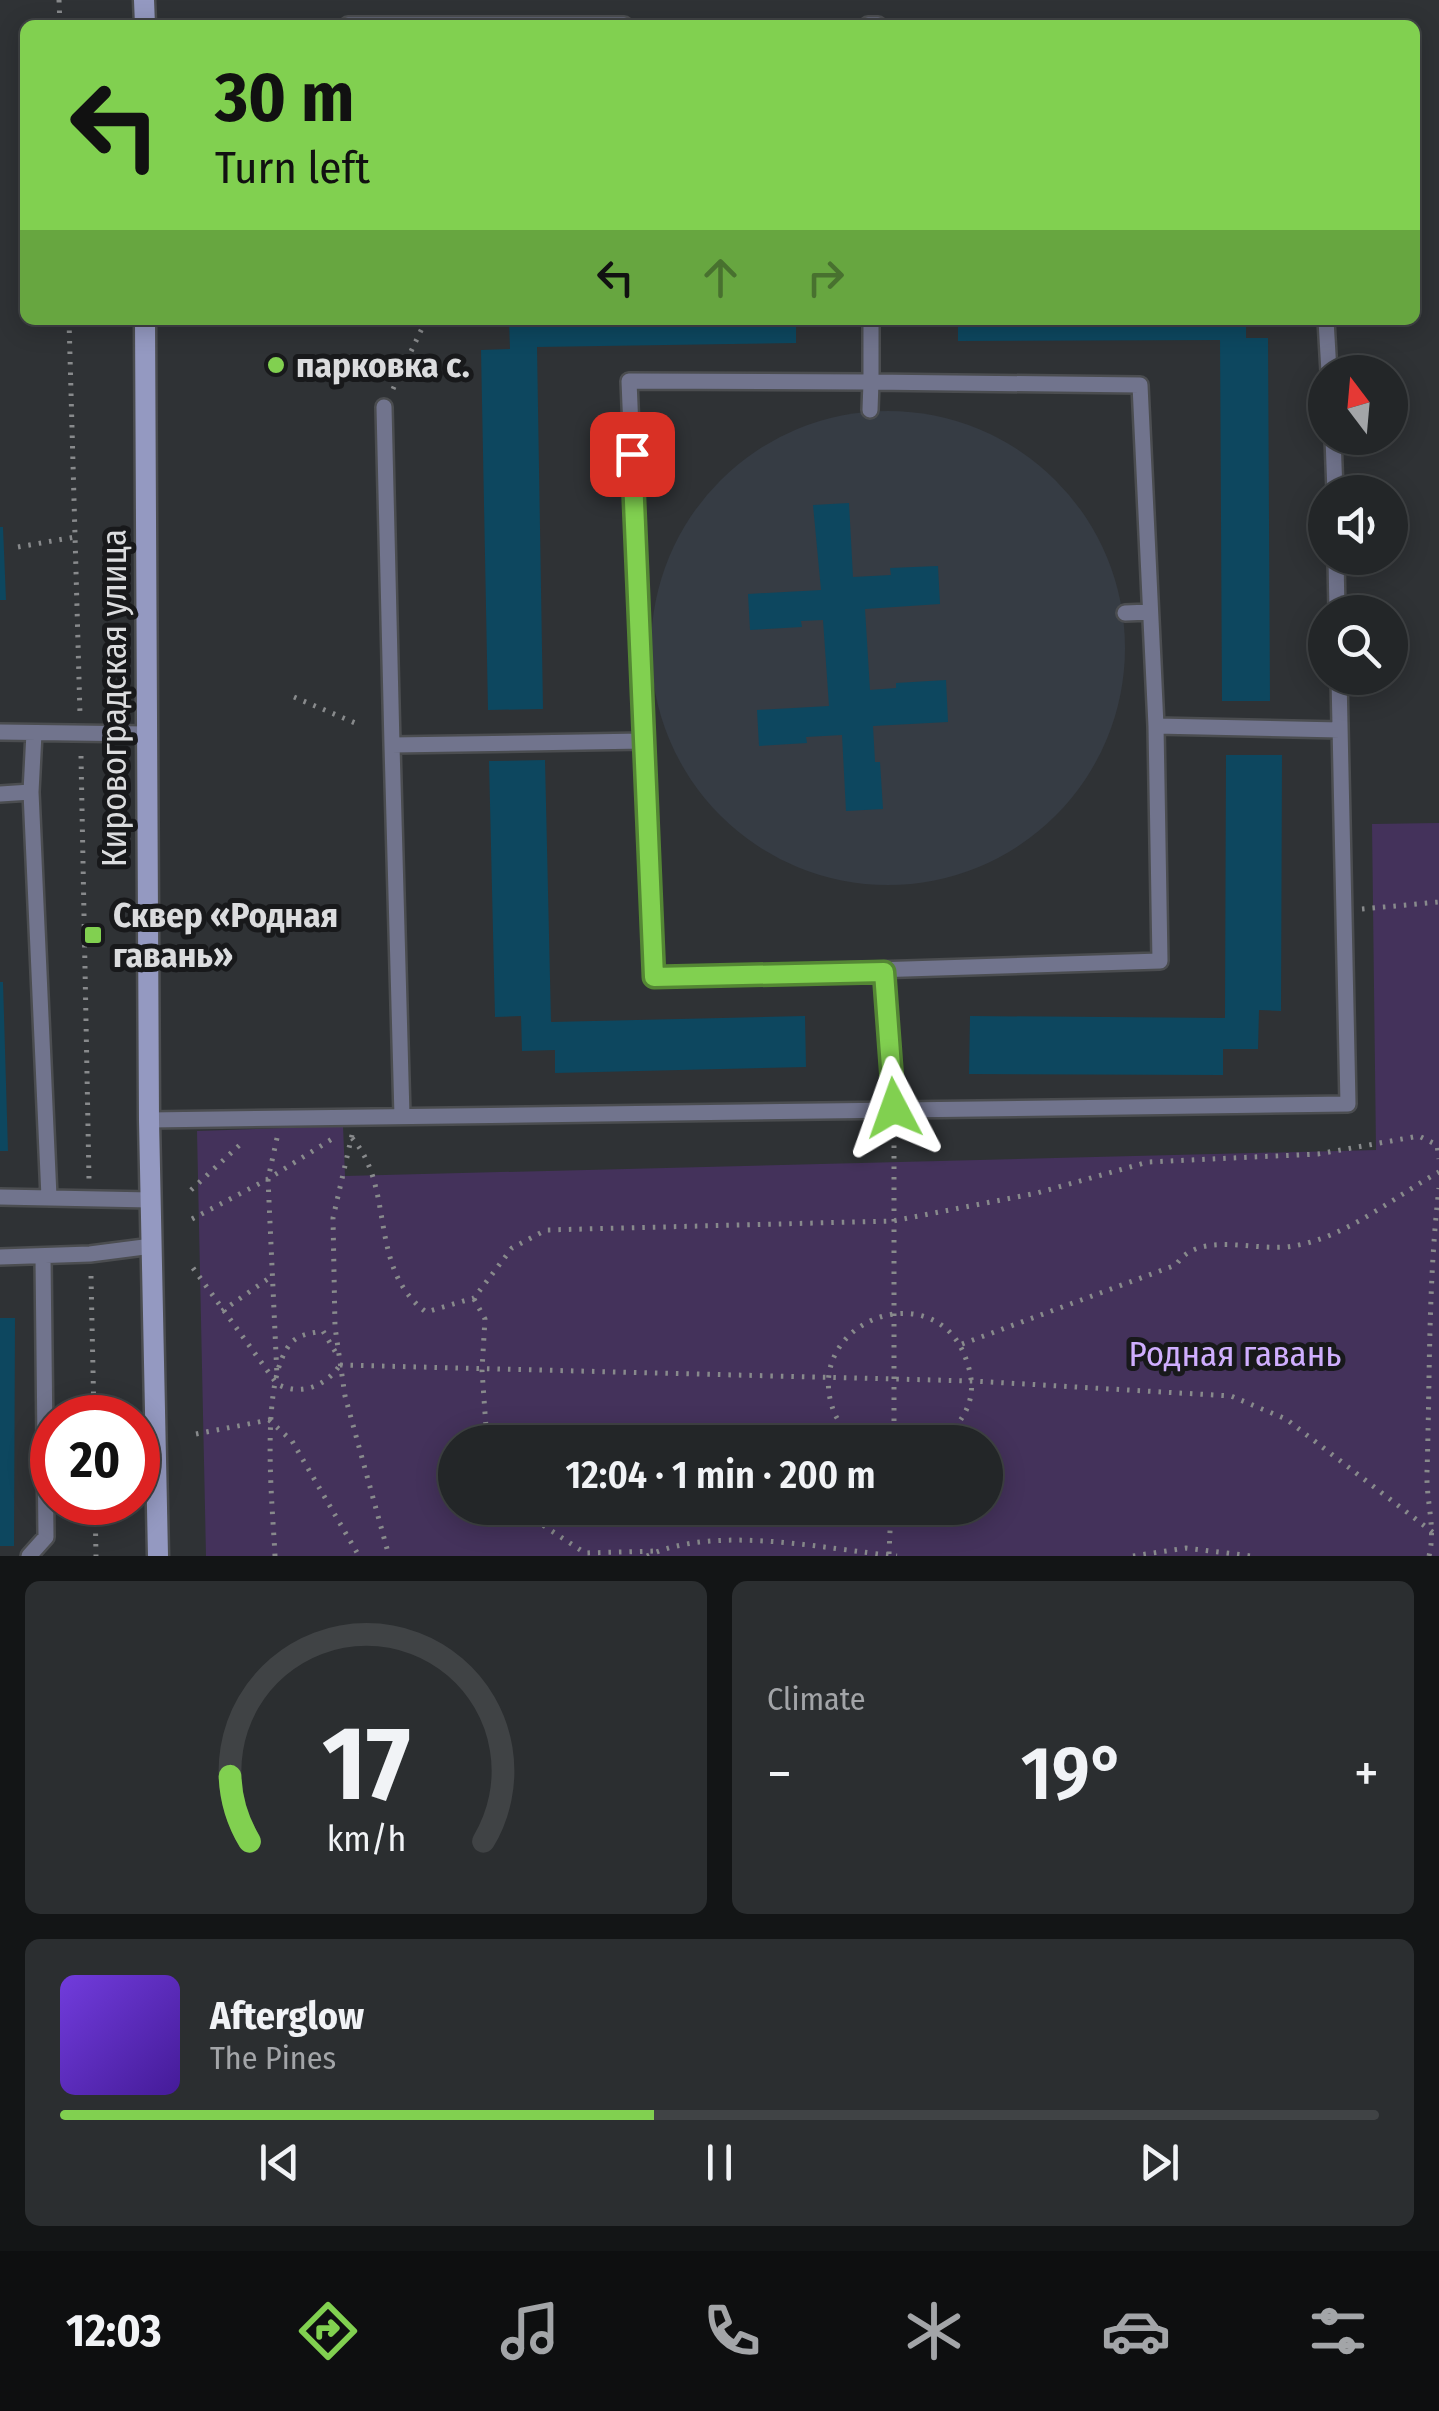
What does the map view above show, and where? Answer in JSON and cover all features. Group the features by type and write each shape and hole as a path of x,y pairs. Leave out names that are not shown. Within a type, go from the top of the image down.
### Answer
{"street":[{"name":"Кировоградская улица","path":"145,325 149,1120 158,1556"}],"lane":[{"path":"870,410 871,325"},
{"path":"1326,325 1328,355"},
{"path":"629,382 871,382 1140,385 1156,726 1160,960 654,977 629,382"},
{"path":"384,407 402,1116"},
{"path":"1126,613 1150,612"},
{"path":"149,1120 1348,1104 1339,695"},
{"path":"1156,726 1340,730"},
{"path":"0,732 146,734"},
{"path":"34,733 31,792 49,1196"},
{"path":"392,745 644,741"},
{"path":"0,794 31,792"},
{"path":"884,972 894,1108"},
{"path":"0,1197 151,1200"},
{"path":"0,1257 90,1254 152,1246"},
{"path":"29,1556 46,1537 43,1256"}],"path":[{"path":"68,325 81,736 89,1198"},
{"path":"384,407 424,325"},
{"path":"18,548 75,537"},
{"path":"294,697 360,724"},
{"path":"1344,910 1439,902"},
{"path":"192,1218 268,1179 368,1117"},
{"path":"273,1119 268,1179 277,1384"},
{"path":"192,1190 273,1119"},
{"path":"350,1128 352,1138 333,1218 335,1327 340,1365 389,1556"},
{"path":"894,1130 894,1425"},
{"path":"352,1138 365,1153 392,1263 406,1297 426,1312 474,1298 512,1248 546,1230 893,1221 1037,1193 1148,1162 1318,1154 1419,1136 1436,1145 1439,1158"},
{"path":"962,1344 1176,1265 1185,1252 1205,1245 1294,1246 1336,1232 1439,1172"},
{"path":"1429,1556 1436,1536 1427,1480 1439,1188"},
{"path":"90,1254 93,1395"},
{"path":"193,1268 277,1384 292,1392 306,1391 334,1374 340,1365"},
{"path":"222,1311 272,1276"},
{"path":"474,1298 485,1319 482,1370 485,1425"},
{"path":"843,1425 834,1414 828,1377 839,1346 863,1322 894,1312 933,1319 962,1344 974,1381 964,1421 959,1425"},
{"path":"275,1556 269,1420 283,1356 293,1341 305,1334 322,1332 340,1365"},
{"path":"340,1365 974,1381 1231,1396 1286,1419 1436,1536"},
{"path":"196,1434 269,1420"},
{"path":"269,1420 292,1441 359,1556"},
{"path":"95,1525 96,1556"},
{"path":"543,1525 584,1553 659,1550 696,1541 897,1556"},
{"path":"889,1556 890,1525"},
{"path":"1134,1556 1186,1548 1251,1556"},
{"path":"648,1556 659,1550"}],"shaded area":[{"path":"888,411 934,415 979,429 1020,451 1056,480 1085,516 1107,557 1121,602 1125,648 1121,694 1107,739 1085,780 1056,816 1020,845 979,867 934,881 888,885 842,881 797,867 756,845 720,816 691,780 669,739 655,694 651,648 655,602 669,557 691,516 720,480 756,451 797,429 842,415"}],"green space":[{"name":"Родная гавань","path":"1439,823 1439,1556 206,1556 197,1131 343,1126 345,1176 1376,1150 1372,824"}],"building":[{"path":"509,325 796,325 796,343 537,347 543,709 488,710 481,350 510,349"},
{"path":"958,325 1246,325 1246,338 1268,338 1270,701 1222,701 1220,340 958,341"},
{"path":"849,503 853,577 891,575 890,568 938,566 940,604 865,609 870,690 896,688 896,683 946,680 948,722 873,726 883,809 846,811 842,735 806,737 807,743 759,746 757,710 829,706 823,620 801,621 802,627 750,630 748,594 821,590 813,505"},
{"path":"3,527 6,600 0,600"},
{"path":"1226,755 1282,755 1281,1011 1259,1010 1258,1049 1223,1049 1223,1075 969,1074 970,1016 1225,1018"},
{"path":"545,760 551,1022 805,1016 806,1067 555,1073 555,1050 522,1051 521,1016 495,1017 489,761"},
{"path":"3,982 8,1151 0,1151"},
{"path":"0,1318 15,1318 14,1546 0,1546"}],"place":[{"name":"парковка с.","path":"276,365"},
{"name":"Сквер «Родная гавань»","path":"93,935"}],"route":[{"path":"632,454 654,977 884,972 894,1108"}]}
